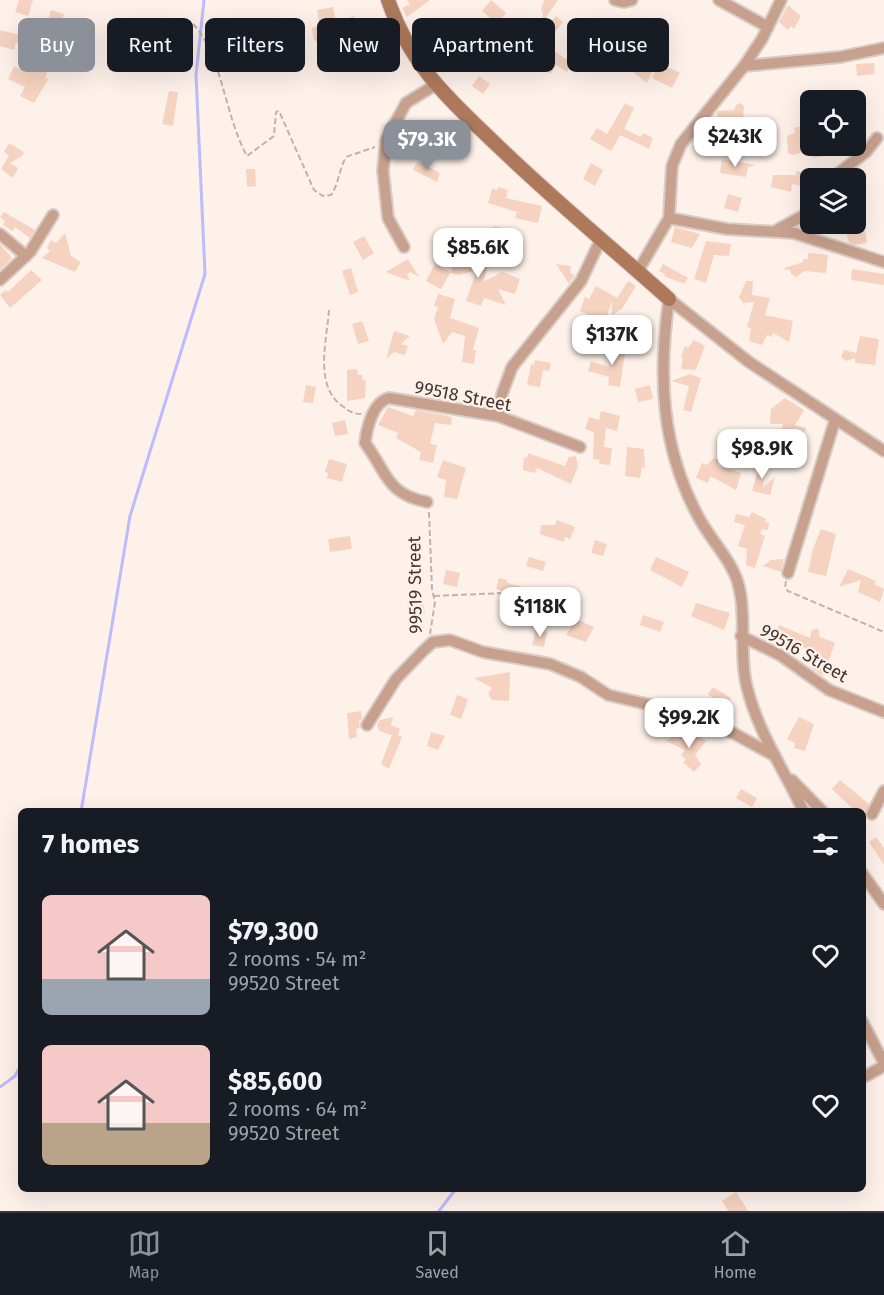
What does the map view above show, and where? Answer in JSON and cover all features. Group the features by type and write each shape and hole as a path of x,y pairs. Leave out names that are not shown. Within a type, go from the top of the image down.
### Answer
{"street":[{"path":"388,0 408,48 435,85 544,191 669,299 749,362 883,450"},
{"path":"615,0 624,2 632,0"},
{"path":"719,0 768,27"},
{"path":"638,271 669,218 670,178 675,156 693,128 744,66 768,27 781,0"},
{"path":"744,66 840,57 884,48"},
{"path":"404,247 388,218 383,171 385,145 389,130 406,103 435,85"},
{"path":"845,168 866,152 877,138"},
{"path":"0,280 26,256 53,215"},
{"path":"777,230 800,217"},
{"path":"669,218 727,229 777,230 884,262"},
{"path":"0,234 26,256"},
{"path":"498,416 502,394 512,367 581,280 601,239"},
{"path":"669,299 663,341 670,447 681,481 698,516 737,580 742,607 741,636 746,684 760,725 802,808"},
{"name":"99518 Street","path":"375,407 389,398 498,416 580,447"},
{"path":"375,407 365,442 376,458 381,472 398,492 427,502"},
{"path":"788,573 835,420"},
{"name":"99516 Street","path":"741,636 780,655 829,690 884,712"},
{"name":"99519 Street","path":"433,642 457,641 483,652 550,664 581,676 609,695 672,710 733,733 775,756"},
{"path":"367,725 396,679 433,642"},
{"path":"785,774 819,808"},
{"path":"873,814 884,791"},
{"path":"866,879 884,904"},
{"path":"866,1028 884,1065 866,1076"},
{"path":"872,1039 884,1045"}],"path":[{"path":"193,24 209,45 230,117 247,156 274,136 276,112 279,111 314,190 323,196 331,195 336,188 339,171 346,157 385,145"},
{"path":"329,310 325,373 328,389 333,399 352,414 361,414 375,407"},
{"name":"99519 Street","path":"427,502 434,596 429,628 433,642"},
{"path":"788,573 784,588 788,591 884,632"},
{"path":"434,596 503,593"}],"building":[{"path":"19,0 33,0 28,16 15,12"},
{"path":"407,0 430,0 407,17 402,8 410,4"},
{"path":"491,0 506,13 502,18 490,18 482,11"},
{"path":"544,0 558,0 545,18 542,18 541,10"},
{"path":"788,5 801,16 794,29 791,26 788,30 779,22"},
{"path":"333,7 335,18 318,18 317,10"},
{"path":"51,10 64,14 63,18 49,18"},
{"path":"556,16 563,22 555,32 555,18"},
{"path":"317,27 317,40 314,41 312,28"},
{"path":"0,30 18,34 18,44 16,43 14,50 0,46"},
{"path":"555,51 567,60 567,72 556,65 555,67"},
{"path":"874,63 875,74 857,76 856,64"},
{"path":"14,66 18,68 18,72 47,72 45,79 49,78 34,103 20,96 25,87 8,79"},
{"path":"669,68 680,73 672,88 652,78 655,72 669,72"},
{"path":"633,72 652,72 647,83"},
{"path":"479,76 490,84 483,94 472,86"},
{"path":"169,91 178,92 173,126 162,124"},
{"path":"625,103 634,108 624,129 641,137 643,133 653,138 649,149 620,135 611,151 590,139 597,128 607,134"},
{"path":"740,103 744,106 742,131 726,130 726,121 717,121 717,111 734,110"},
{"path":"800,126 800,153 793,155 788,153 787,136 795,133 794,128"},
{"path":"9,143 24,152 22,156 10,163 18,168 13,178 1,169 9,155 4,152"},
{"path":"722,159 756,165 748,167 746,177 720,173"},
{"path":"418,161 440,173 437,182 413,170"},
{"path":"591,163 603,170 595,186 583,179"},
{"path":"246,169 255,169 256,186 247,187"},
{"path":"796,171 800,172 800,185 792,184 791,192 771,187 773,175 796,175"},
{"path":"498,187 508,190 506,198 542,206 538,223 515,218 517,212 488,203 492,189 497,190"},
{"path":"728,194 742,198 738,212 724,208"},
{"path":"4,212 35,230 30,238 15,227 13,231 3,225 5,221 0,217"},
{"path":"494,226 510,230 506,243 490,239"},
{"path":"675,227 700,234 692,248 671,242"},
{"path":"65,233 71,256 81,262 75,272 42,258 50,251 47,248 51,240 56,243"},
{"path":"845,234 866,234 867,243 854,245 849,243"},
{"path":"364,236 374,253 363,260 353,242"},
{"path":"706,241 731,244 729,256 714,255 706,283 694,279"},
{"path":"0,244 12,258 0,270"},
{"path":"479,247 493,251 483,282 502,272 520,279 515,294 498,289 506,305 484,298 481,306 466,301 477,270 459,275 450,273 441,289 426,281 435,264 450,272 456,262 473,266"},
{"path":"808,253 828,255 826,273 804,271 796,277 791,274 790,270 782,269 808,259"},
{"path":"408,259 419,277 410,272 407,274 410,281 386,272"},
{"path":"556,264 571,266 570,273 575,275 569,284"},
{"path":"663,264 688,278 684,284 664,276 665,274 659,271"},
{"path":"351,268 358,292 350,295 342,271"},
{"path":"852,269 884,274 884,285 851,280"},
{"path":"31,270 42,280 10,308 0,295 6,290 8,292"},
{"path":"628,281 636,286 622,309 612,315 612,301 606,318 593,326 588,324 587,314 580,311 585,297 589,299 596,286 617,298"},
{"path":"746,281 753,281 752,295 770,298 765,315 793,321 789,342 773,333 772,337 767,335 762,345 749,341 751,328 747,327 754,302 743,303 739,297"},
{"path":"438,294 455,299 450,318 479,328 473,350 476,350 474,364 462,362 465,336 452,332 443,344 434,319 438,307 434,306"},
{"path":"362,321 369,341 358,344 352,324"},
{"path":"394,331 410,336 401,344 408,346 405,355 394,352 386,359"},
{"path":"860,336 879,339 875,365 855,363 855,358 846,361 841,357 844,350 856,353"},
{"path":"694,340 705,346 696,370 681,369 683,358 681,357 685,346 688,348"},
{"path":"610,346 626,347 620,387 608,385 609,377 588,371 591,361 609,367"},
{"path":"535,360 551,363 549,371 543,370 540,387 527,385 531,364 534,365"},
{"path":"357,369 358,375 362,375 363,381 366,380 365,398 347,401 347,370"},
{"path":"690,374 701,378 691,412 683,410 689,386 671,381"},
{"path":"306,385 316,387 313,403 303,402"},
{"path":"650,385 653,399 638,402 635,389"},
{"path":"785,398 804,410 795,425 806,428 801,443 788,439 778,464 771,461 773,456 762,453 765,442 776,446 783,424 770,424 771,409"},
{"path":"388,407 413,416 416,410 452,417 451,425 435,423 430,444 437,445 433,463 419,460 421,452 396,438 398,433 378,425"},
{"path":"601,411 620,416 617,431 606,428 604,447 612,448 610,465 599,464 600,460 593,459 594,432 585,429 589,417 599,420"},
{"path":"345,420 348,434 335,436 332,423"},
{"path":"627,447 644,449 645,468 642,467 640,478 625,476"},
{"path":"528,453 565,466 569,457 576,456 578,467 571,484 537,468 535,473 523,470 524,457 527,458"},
{"path":"762,456 766,457 763,487 775,477 770,495 752,491"},
{"path":"714,458 718,460 718,466 741,473 736,490 710,476 708,483 696,478 702,463 707,465"},
{"path":"329,459 347,464 342,482 327,478 328,473 325,472"},
{"path":"443,460 466,468 457,499 444,497 446,480 437,477"},
{"path":"752,512 769,523 768,530 762,529 760,534 765,536 755,568 746,565 747,549 738,546 745,525 734,522 736,514 749,517"},
{"path":"557,520 575,527 570,539 565,537 564,542 540,534 541,525 555,525"},
{"path":"821,529 836,534 826,576 808,572 813,549"},
{"path":"350,536 352,549 330,552 328,539"},
{"path":"595,540 607,544 603,556 591,553"},
{"path":"529,557 546,562 543,571 526,566"},
{"path":"656,557 689,572 682,587 650,570"},
{"path":"784,559 781,572 763,566 771,560"},
{"path":"848,569 876,581 874,584 884,589 880,602 858,592 861,580 839,587"},
{"path":"446,570 460,573 457,587 443,584"},
{"path":"499,578 507,580 507,583 534,590 531,603 515,599 516,595 496,589"},
{"path":"423,603 425,613 408,616 407,605"},
{"path":"696,603 730,613 724,630 691,616"},
{"path":"643,615 664,622 660,632 640,625"},
{"path":"576,619 594,627 586,642 566,635"},
{"path":"779,625 810,638 812,630 818,628 820,637 835,643 823,676 813,669 816,653 776,635"},
{"path":"536,629 547,632 544,647 532,645"},
{"path":"510,672 509,701 492,700 488,694 492,688 474,678"},
{"path":"713,687 731,698 725,707 708,694"},
{"path":"457,695 468,699 461,719 450,715"},
{"path":"361,711 360,728 356,729 357,737 349,739 347,713"},
{"path":"393,717 391,725 400,729 398,735 402,737 389,769 381,764 392,735 379,731 377,725 380,720"},
{"path":"799,717 814,724 805,751 794,748 795,743 787,739"},
{"path":"693,731 706,741 695,755 701,764 694,772 683,762 686,760 681,755 685,750 666,741 678,733 686,741"},
{"path":"431,732 445,736 438,750 427,746"},
{"path":"840,780 869,804 866,813 866,808 852,808 832,789"},
{"path":"741,789 757,798 752,807 736,798"},
{"path":"876,837 884,848 884,865 869,842"},
{"path":"736,1192 748,1211 728,1211 722,1201"}],"waterway":[{"path":"82,808 130,516 205,274 196,75 204,0"},
{"path":"0,1087 15,1076 18,1070"},
{"path":"439,1211 453,1192"}]}
